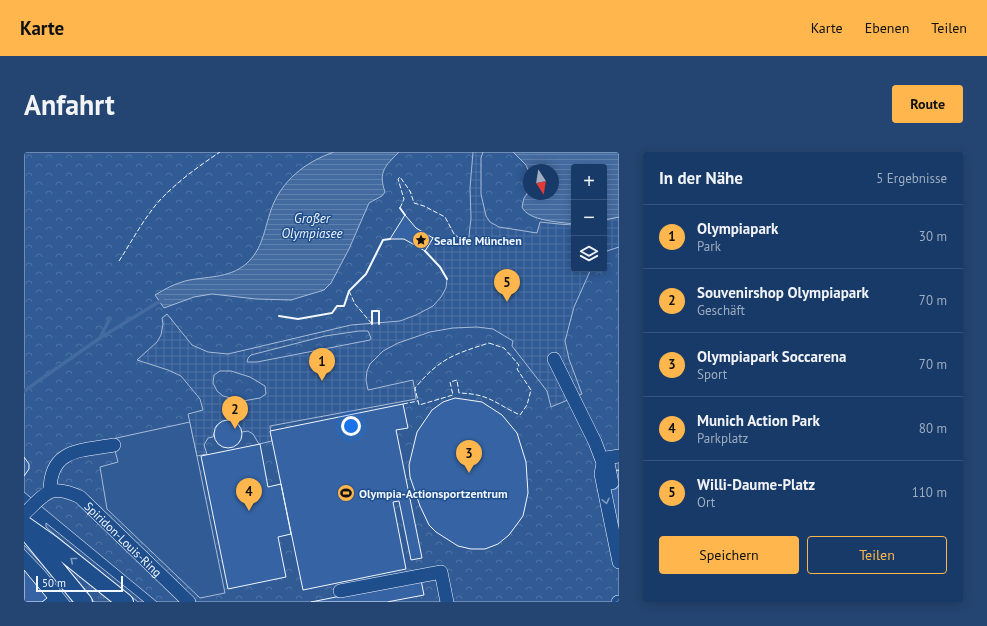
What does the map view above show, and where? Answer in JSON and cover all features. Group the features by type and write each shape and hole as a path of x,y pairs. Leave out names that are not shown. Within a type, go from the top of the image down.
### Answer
{"main road":[{"path":"24,524 51,543 125,602"},
{"path":"24,528 84,602"}],"street":[{"path":"554,359 595,442 610,459 612,483"},
{"path":"24,514 50,491 50,480 57,464 70,453 114,445"},
{"path":"610,459 601,474 619,562"},
{"name":"Spiridon-Louis-Ring","path":"50,491 64,490 80,497 189,602"},
{"path":"340,591 441,572 447,602"}],"green space":[{"path":"24,152 619,152 619,602 157,602 24,492"},
{"path":"46,523 144,602 138,602 55,535 46,527"},
{"path":"24,545 53,576 74,602 70,602 45,571 24,549"},
{"path":"51,553 112,602 94,602 83,587"}],"shaded area":[{"path":"473,152 483,152 481,158 481,194 486,216 490,222 499,227 537,233 540,222 571,225 571,272 590,272 574,307 565,341 569,359 582,394 551,407 547,391 512,346 513,341 493,329 477,327 453,328 430,332 398,343 383,351 370,364 367,371 366,380 368,390 413,380 416,399 270,426 272,441 259,444 253,434 248,431 242,432 236,423 226,420 216,426 213,437 208,438 204,445 207,454 197,456 188,414 203,410 200,399 181,376 137,360 157,342 161,335 163,324 162,318 167,314 192,345 208,352 228,354 351,325 400,321 416,315 433,306 441,297 446,288 447,279 440,267 425,251 433,238 442,242 468,245 471,218 470,188","holes":["368,331 371,338 370,340 257,362 247,362 251,355 325,336","220,371 231,371 250,377 265,386 266,394 260,398 243,401 223,396 217,391 213,383 214,375"]},
{"path":"619,217 619,247 607,251 607,236 607,219"},
{"path":"190,422 225,593 200,598 107,509 100,467 118,462 112,439"}],"water":[{"name":"Großer Olympiasee","path":"334,152 399,152 384,170 382,179 385,192 382,196 369,203 349,249 331,283 324,290 291,300 256,299 212,294 194,297 164,308 155,295 185,281 224,275 239,269 246,264 260,246 271,210 281,190 295,174 304,167 323,156"},
{"path":"513,152 619,152 619,217 607,219 607,164 571,164 571,224 537,218 525,212 522,207 524,200 559,200 559,164 525,164"}],"building":[{"name":"SeaLife München","path":"405,215 416,228 433,238 425,251 404,239 390,239"},
{"path":"455,398 482,402 502,415 517,433 526,462 528,493 523,516 509,535 498,544 485,549 471,549 458,546 436,532 429,525 420,506 410,477 409,465 417,432 432,410 443,402"},
{"name":"Olympia-Actionsportzentrum","path":"403,404 408,428 396,430 422,558 411,560 399,501 393,502 406,569 303,590 270,431"},
{"path":"228,420 234,421 238,424 241,428 241,440 238,444 234,447 228,448 222,447 218,444 215,440 214,434 215,428 218,424 222,421"},
{"path":"260,444 268,487 281,484 291,534 278,537 286,577 228,589 201,456"},
{"path":"24,457 29,464 29,469 24,476"},
{"path":"619,470 619,537 606,472"},
{"path":"24,570 47,598 42,602 24,602"},
{"path":"421,580 424,595 387,602 311,602"}],"waterway":[{"path":"24,391 100,338 162,300"},
{"path":"101,336 110,318"}],"fence":[{"path":"119,261 143,222 160,200 174,186 220,152"},
{"path":"400,208 404,199 398,179 400,177 410,191 414,203 424,206 445,217 454,234 468,245"},
{"path":"349,291 355,304 372,324"},
{"path":"489,343 504,348 519,365 517,369 531,390 527,405 520,415 485,397 459,393 457,380 450,382 453,395 419,405 415,388 432,370 457,354 489,343"},
{"path":"403,404 418,401"}],"wall":[{"path":"400,208 405,215"},
{"path":"433,238 442,242 468,245"},
{"path":"279,316 298,319 332,313 337,306 344,306 349,291 366,274 383,240 390,239"},
{"path":"425,251 440,267 447,279"},
{"path":"372,324 372,311 379,311 379,324"}],"place":[{"name":"SeaLife München","path":"421,240"},
{"name":"Willi-Daume-Platz","path":"507,302"},
{"name":"Olympiapark","path":"322,381"},
{"name":"Souvenirshop Olympiapark","path":"235,429"},
{"name":"Olympiapark Soccarena","path":"469,473"},
{"name":"Olympia-Actionsportzentrum","path":"346,493"},
{"name":"Munich Action Park","path":"249,511"}]}
